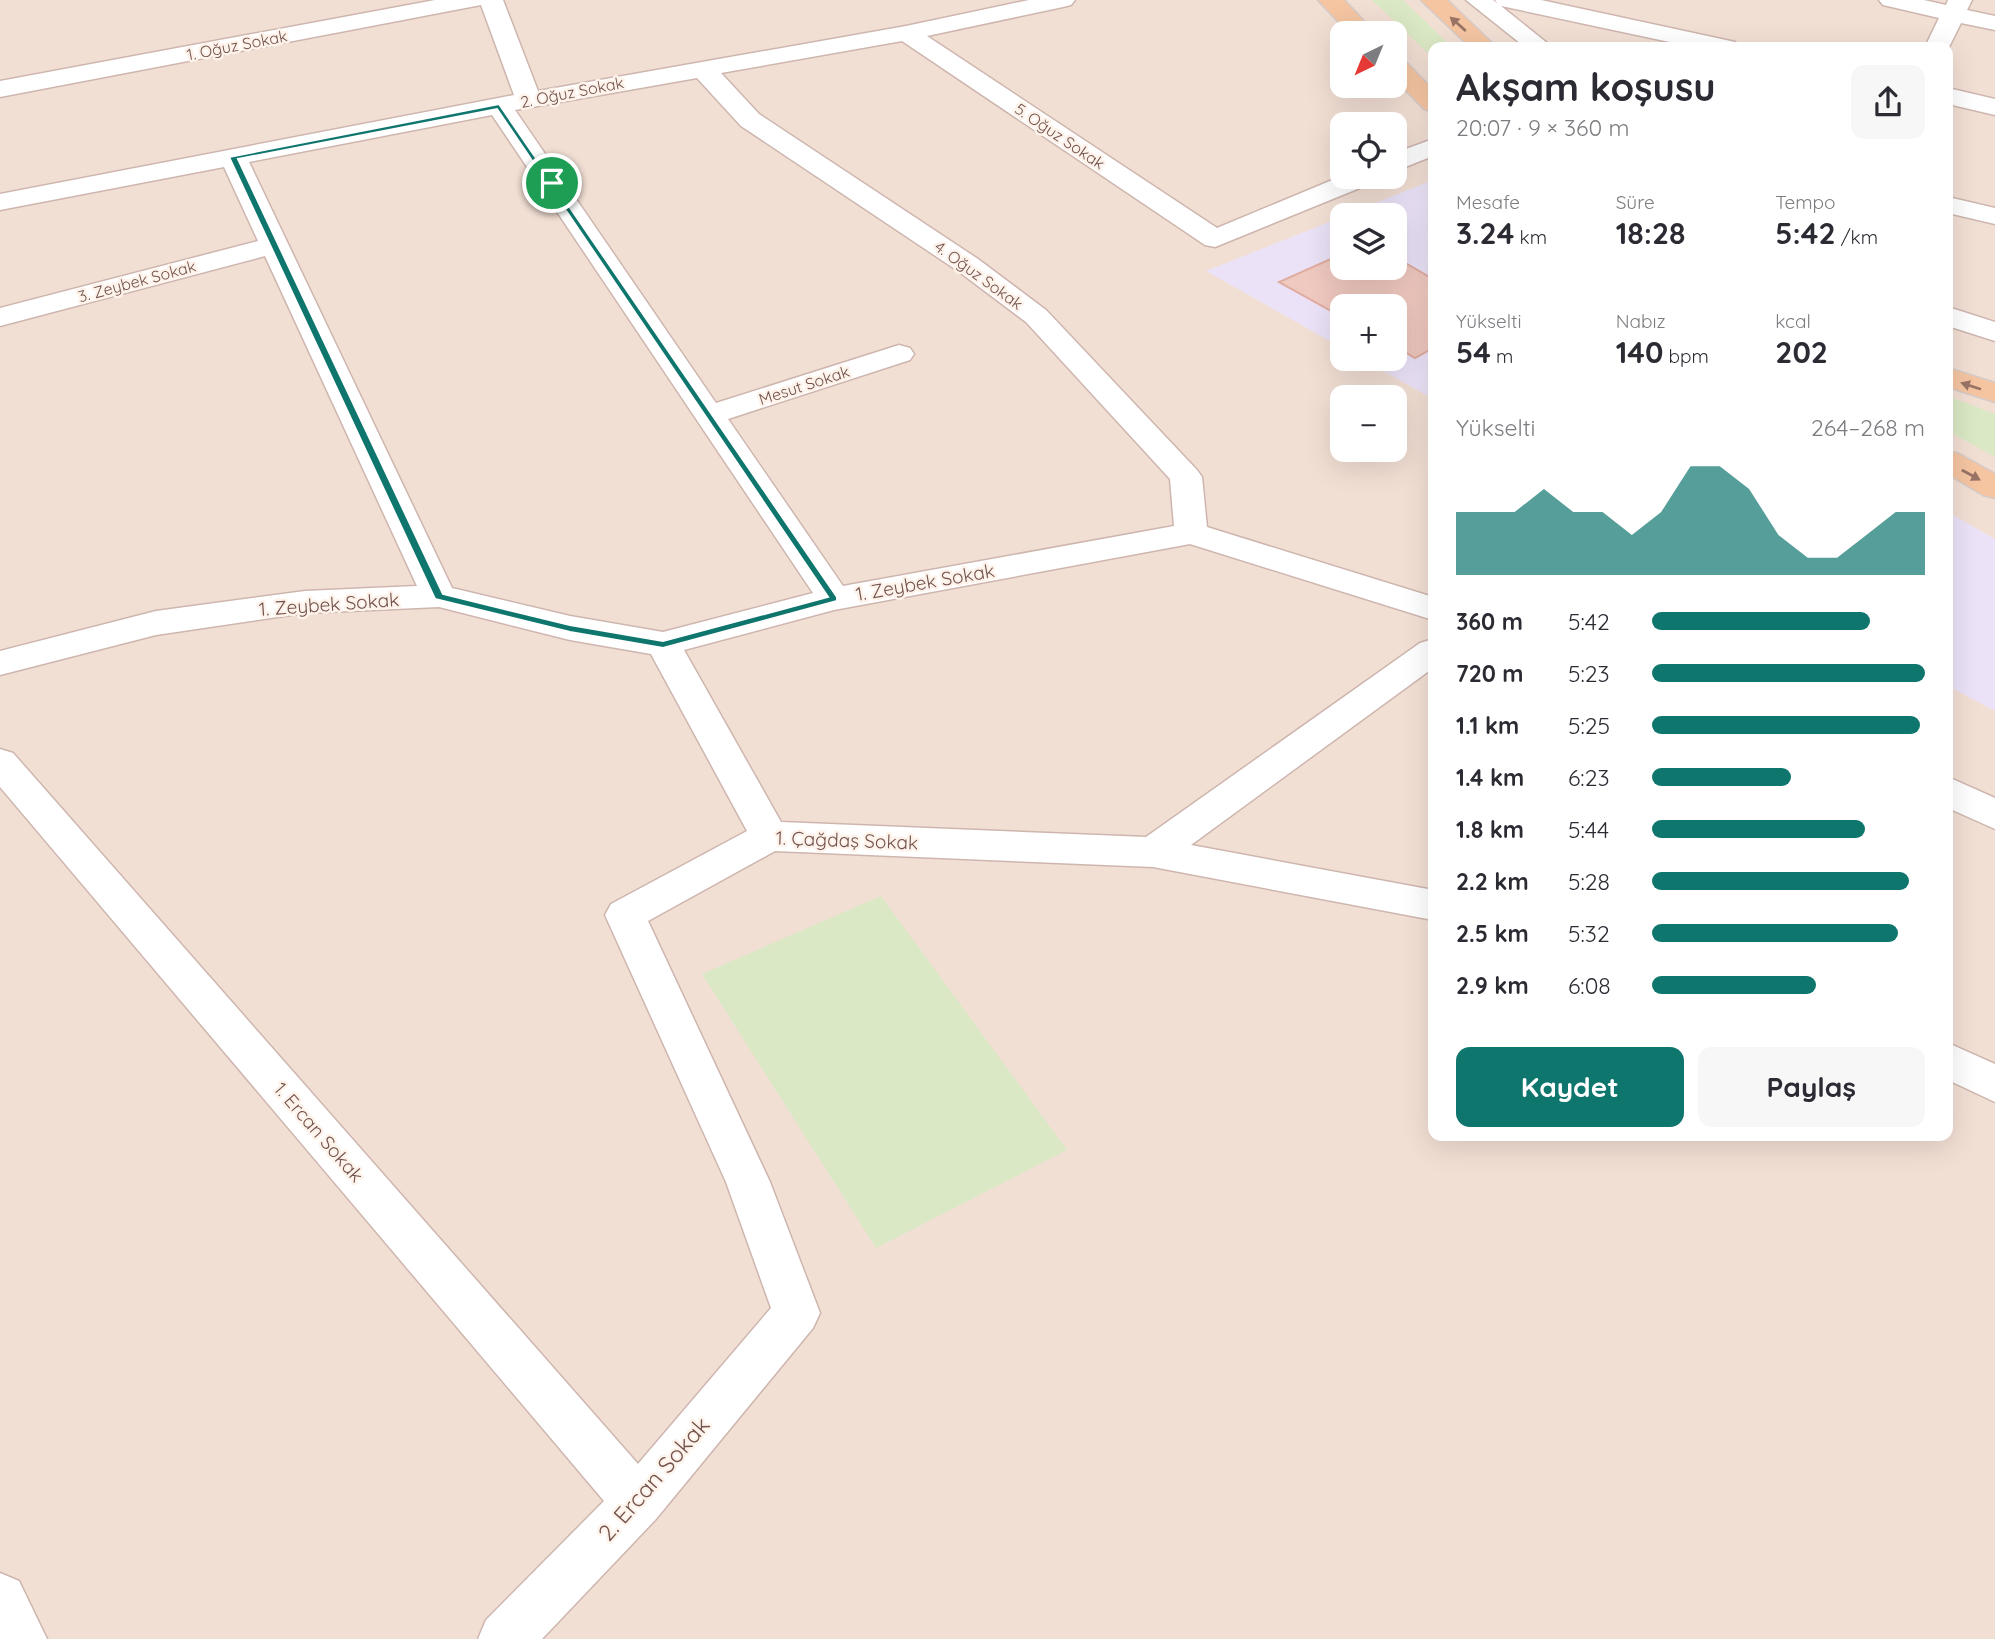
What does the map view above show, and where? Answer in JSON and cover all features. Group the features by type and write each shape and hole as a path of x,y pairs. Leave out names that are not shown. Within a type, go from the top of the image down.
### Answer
{"main road":[{"path":"1329,0 1351,21"},
{"path":"1433,0 1479,42"},
{"path":"1407,77 1428,99"},
{"path":"1953,379 1995,393"},
{"path":"1953,464 1995,488"}],"street":[{"name":"1. Oğuz Sokak","path":"0,89 473,0"},
{"path":"491,0 529,100"},
{"name":"2. Oğuz Sokak","path":"0,202 529,100 906,33 1063,0"},
{"path":"1478,0 1533,42"},
{"path":"1507,0 1703,42"},
{"path":"1891,0 1956,7 1995,23"},
{"path":"1939,42 1956,7"},
{"name":"5. Oğuz Sokak","path":"906,33 1215,239 1334,189"},
{"name":"4. Oğuz Sokak","path":"702,68 750,120 968,265 1036,316 1186,477 1191,533"},
{"path":"1953,97 1995,107"},
{"path":"499,106 834,599"},
{"path":"1407,158 1428,149"},
{"path":"233,157 439,596"},
{"path":"1953,206 1995,216"},
{"name":"3. Zeybek Sokak","path":"0,317 274,245"},
{"path":"1953,318 1995,332"},
{"name":"Mesut Sokak","path":"709,415 899,355"},
{"name":"1. Zeybek Sokak","path":"0,663 156,623 305,602 439,596 570,628 663,645 834,599 1191,533 1428,608"},
{"path":"663,645 769,836"},
{"path":"1153,852 1428,654"},
{"name":"1. Ercan Sokak","path":"0,762 638,1502"},
{"path":"1953,794 1995,815"},
{"name":"1. Çağdaş Sokak","path":"796,1313 748,1182 625,915 769,836 1153,852 1428,904"},
{"path":"1953,1063 1995,1084"},
{"name":"2. Ercan Sokak","path":"505,1639 638,1502 796,1313"}],"shaded area":[{"path":"0,0 1995,0 1995,1639 0,1639"},
{"path":"1428,182 1428,396 1383,371 1407,371 1407,294 1330,294 1330,341 1206,271 1330,222 1330,280 1407,280 1407,203 1375,203"},
{"path":"1953,515 1995,539 1995,711 1953,689"}],"green space":[{"path":"1372,0 1403,0 1447,42 1428,42 1428,53 1407,33 1407,21 1394,21"},
{"path":"1953,398 1995,414 1995,457 1953,434"},
{"path":"881,896 1067,1150 876,1248 702,974"}],"building":[{"path":"1330,259 1330,280 1407,280 1407,264 1428,276 1428,351 1415,358 1407,353 1407,294 1330,294 1330,310 1279,282"}],"route":[{"path":"499,106 552,183 834,599 663,645 570,628 439,596 233,157 499,106"}]}
